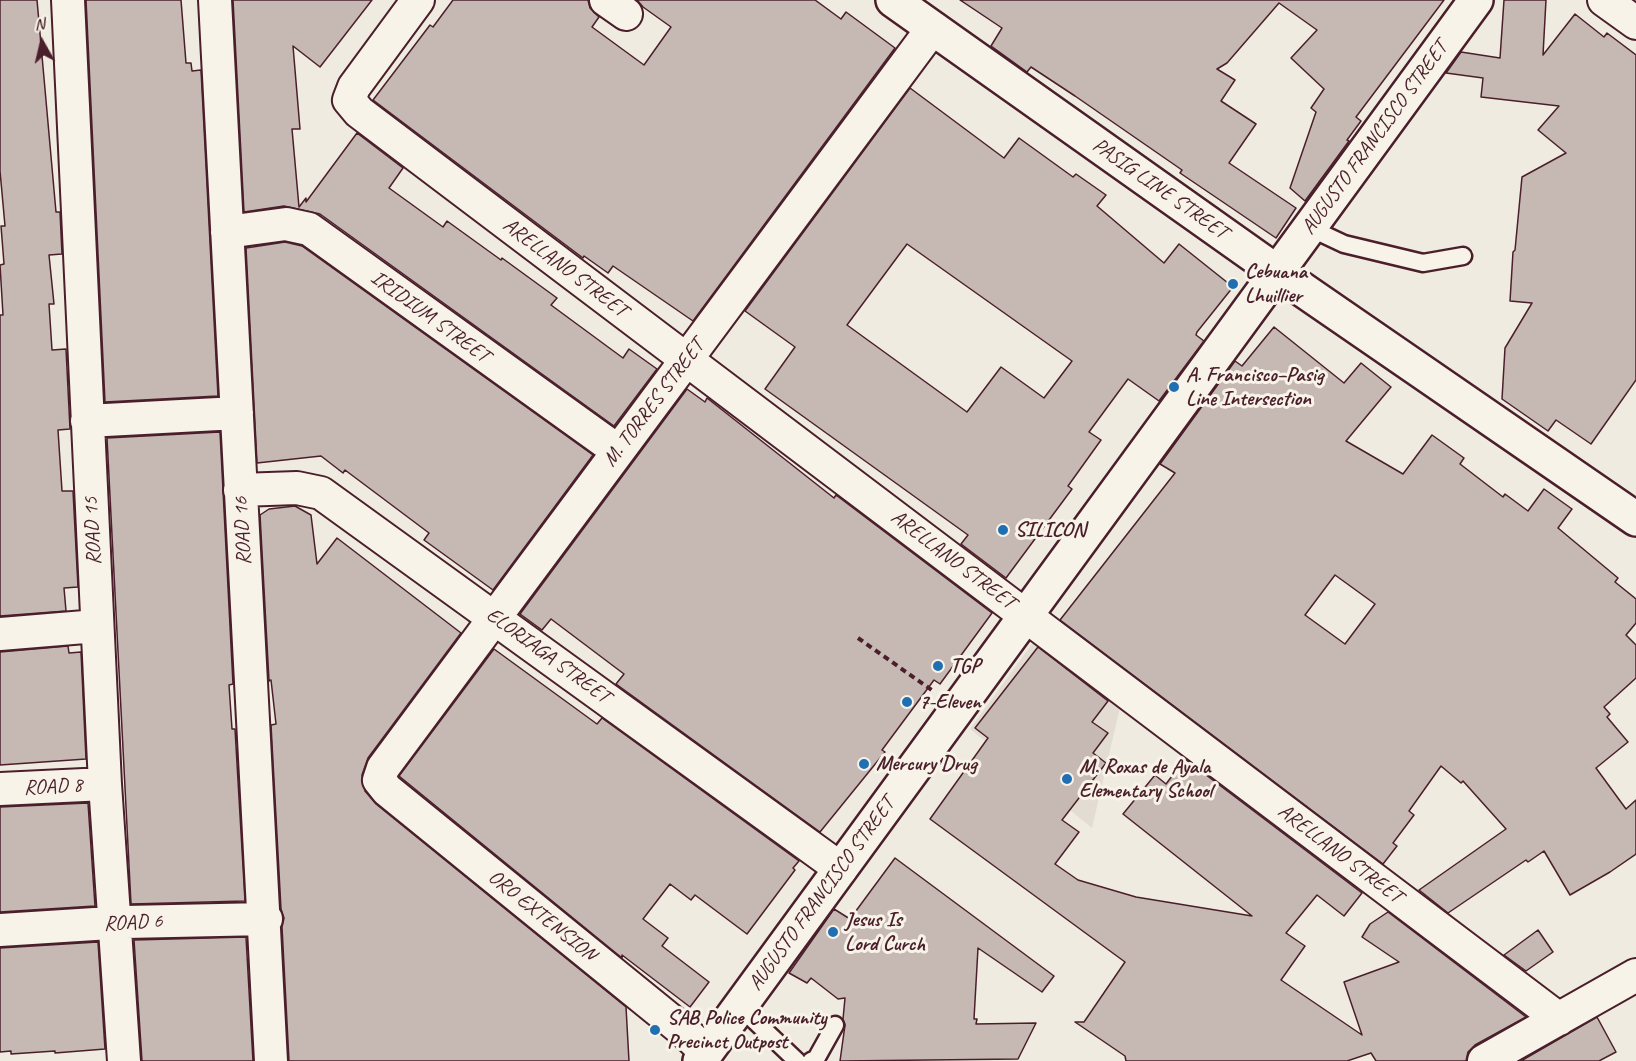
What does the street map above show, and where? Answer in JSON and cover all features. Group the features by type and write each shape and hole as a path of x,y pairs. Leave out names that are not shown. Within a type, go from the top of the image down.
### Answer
{"street":[{"name":"ROAD 15","path":"68,0 105,784 124,1061"},
{"name":"ROAD 16","path":"216,0 240,490 266,919 272,1061"},
{"name":"ARELLANO STREET","path":"418,0 354,87 349,99 359,112 1558,1019"},
{"name":"PASIG LINE STREET","path":"893,0 1277,272 1636,519"},
{"name":"AUGUSTO FRANCISCO STREET","path":"703,1057 1476,0"},
{"path":"1604,0 1636,23"},
{"name":"M. TORRES STREET","path":"379,780 383,768 932,29"},
{"name":"IRIDIUM STREET","path":"227,232 286,224 309,229 618,451"},
{"path":"87,421 237,413"},
{"name":"ELORIAGA STREET","path":"240,490 297,488 321,493 841,868"},
{"path":"0,634 97,626"},
{"name":"ORO EXTENSION","path":"379,780 387,790 685,1032 703,1057"},
{"name":"ROAD 8","path":"0,789 105,784"},
{"name":"ROAD 6","path":"0,930 113,923 266,919"},
{"path":"1484,1061 1636,975"}],"lane":[{"path":"1310,228 1344,244 1423,263 1463,256"},
{"path":"740,1006 797,1061"},
{"path":"811,1061 816,1059 835,1025"}],"path":[{"path":"858,638 958,709"}],"shaded area":[{"name":"M. Roxas de Ayala Elementary School","path":"1037,637 1122,699 1092,828 970,729"}],"building":[{"path":"0,0 37,0 56,212 60,212 62,254 49,255 54,304 49,304 52,350 66,349 70,429 58,430 62,491 73,491 78,587 64,588 66,611 0,616 0,315 3,315 0,265 4,264 1,226 5,226 0,171"},
{"path":"86,0 181,0 186,63 191,63 192,71 201,70 218,396 105,402"},
{"path":"233,0 372,0 320,67 293,46 300,129 292,129 299,207 306,198 306,202 357,133 403,168 389,188 443,227 447,221 501,260 502,258 557,298 551,305 623,358 629,349 657,369 614,426 320,214 284,206 244,212"},
{"path":"453,0 588,0 590,8 599,17 592,27 644,65 671,27 637,0 815,0 841,19 846,12 895,48 693,321 613,266 608,273 584,256 583,258 373,100 430,25 433,27"},
{"path":"960,0 1444,0 1356,117 1361,121 1347,140 1349,141 1305,201 1290,188 1316,112 1311,108 1324,89 1291,58 1317,30 1279,3 1227,63 1217,69 1235,80 1221,101 1256,124 1229,163 1296,208 1276,238 1180,173 1182,170 1075,96 1031,67 1027,72 991,46 1002,28"},
{"path":"1504,0 1546,0 1543,55 1575,14 1604,37 1607,33 1636,55 1636,380 1591,444 1556,420 1548,431 1502,399 1505,348 1532,303 1510,301 1522,177 1566,153 1538,130 1559,106 1481,97 1483,78 1446,73 1461,52 1500,58"},
{"path":"910,88 1004,158 1019,138 1073,177 1076,174 1106,195 1097,206 1164,263 1179,244 1233,287 1197,332 1196,335 1204,341 1159,401 1128,379 1089,432 1101,440 1068,486 1072,489 1006,578 961,544 968,535 765,389 795,347 745,311","holes":["907,244 1072,361 1044,398 1001,367 967,412 847,325"]},
{"path":"285,242 302,246 593,455 493,590 424,540 429,533 345,470 343,473 321,456 257,463 246,248"},
{"path":"1274,327 1344,383 1361,363 1391,387 1346,441 1403,474 1432,435 1464,458 1460,464 1503,497 1505,494 1528,511 1544,489 1572,509 1558,528 1618,578 1615,582 1636,599 1636,623 1626,635 1636,645 1636,678 1604,707 1610,714 1607,717 1628,742 1596,768 1626,809 1636,800 1636,854 1570,895 1544,851 1528,862 1526,860 1448,913 1419,890 1506,829 1463,781 1461,783 1441,766 1409,811 1414,815 1393,843 1397,846 1383,864 1060,620 1175,473 1160,464 1235,361 1242,366","holes":["1335,575 1375,604 1345,644 1305,615"]},
{"path":"687,389 705,402 707,398 834,498 836,495 992,613 940,684 934,680 882,750 885,752 820,832 616,684 624,674 551,619 542,630 520,614"},
{"path":"220,432 233,684 229,685 232,729 235,729 245,901 131,904 107,438"},
{"path":"295,506 311,515 317,564 337,538 461,633 368,758 362,775 365,791 376,804 626,1007 629,1061 289,1061 282,927 284,918 281,909 271,725 276,724 271,680 269,681 260,515 269,509"},
{"path":"68,646 69,653 81,652 86,759 0,765 0,652"},
{"path":"1038,647 1108,701 1092,722 1108,733 1093,753 1106,763 1062,820 1079,832 1055,864 1078,880 1136,897 1252,916 1123,814 1155,775 1166,784 1185,759 1362,893 1344,916 1317,895 1286,933 1305,946 1281,980 1362,1035 1344,982 1399,962 1362,937 1370,924 1388,912 1526,1017 1475,1045 1468,1052 1466,1061 1376,1061 1371,1053 1347,1061 1126,1061 1125,1056 1075,1022 1084,1022 1125,962 930,819 988,738 975,728"},
{"path":"494,649 597,724 602,718 799,861 793,868 795,870 747,934 695,895 691,900 670,884 643,919 668,938 662,946 709,982 690,1007 622,955 622,958 399,776"},
{"path":"88,803 95,906 0,912 0,807"},
{"path":"895,858 1054,976 1042,992 978,948 974,1019 977,1019 976,1024 1036,1023 1018,1059 840,1061 845,1025 843,1019 845,998 838,999 811,978 807,983 789,973 834,909 850,919"},
{"path":"1538,930 1553,952 1526,971 1504,955"},
{"path":"246,937 253,1061 142,1061 134,940"},
{"path":"98,942 105,1049 55,1053 55,1051 11,1054 11,1051 0,1052 0,948"},
{"path":"1597,1017 1616,1052 1599,1061 1521,1061"}],"place":[{"name":"Cebuana Lhuillier","path":"1233,284"},
{"name":"A. Francisco–Pasig Line Intersection","path":"1174,387"},
{"name":"SILICON","path":"1003,530"},
{"name":"TGP","path":"938,666"},
{"name":"7-Eleven","path":"907,702"},
{"name":"Mercury Drug","path":"864,764"},
{"name":"M. Roxas de Ayala Elementary School","path":"1067,779"},
{"name":"Jesus Is Lord Curch","path":"833,932"},
{"name":"SAB Police Community Precinct Outpost","path":"655,1030"}]}
